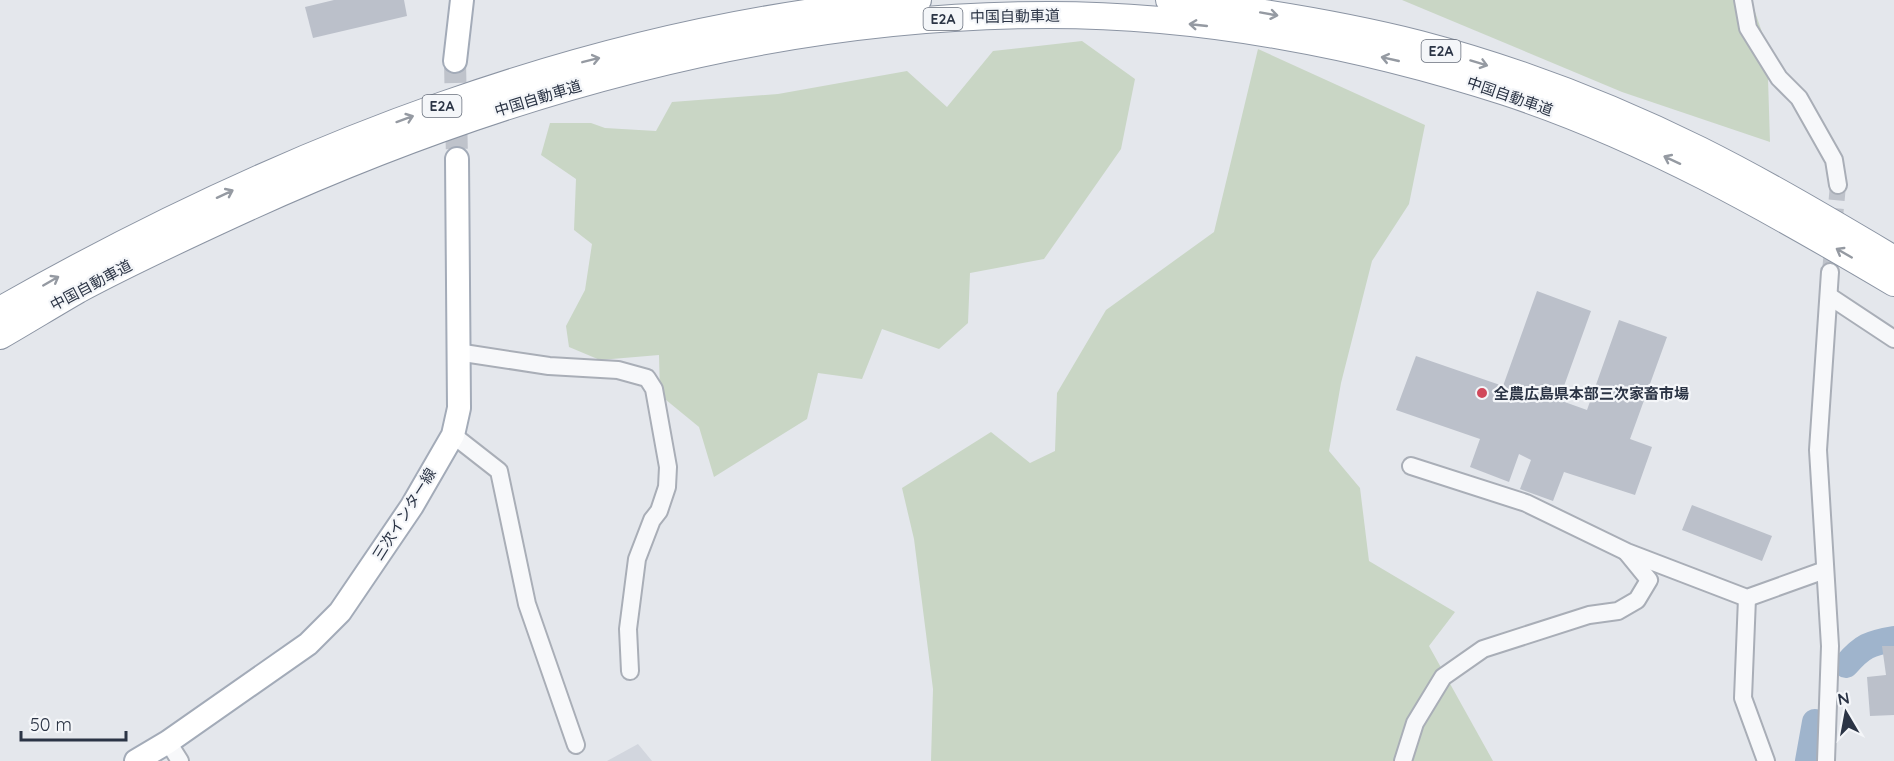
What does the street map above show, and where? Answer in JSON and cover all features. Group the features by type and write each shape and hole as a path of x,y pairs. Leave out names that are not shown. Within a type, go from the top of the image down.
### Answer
{"highway":[{"name":"中国自動車道","path":"0,310 69,271 261,177 369,133 477,93 571,65 732,26 810,12 918,0"},
{"name":"中国自動車道","path":"1169,0 1236,8 1321,23 1421,45 1512,73 1597,104 1699,149 1763,183 1894,259"},
{"name":"中国自動車道","path":"0,336 79,290 175,241 272,196 374,153 488,113 587,84 730,48 816,32 893,22 978,16 1054,15 1144,19 1227,28 1332,46 1419,66 1508,93 1608,131 1693,170 1762,206 1894,283"},
{"path":"1699,149 1779,184 1894,248"}],"main road":[{"path":"455,61 462,0"},
{"name":"三次インター線","path":"136,761 168,742 308,644 340,612 412,506 453,435 459,408 457,159"}],"street":[{"path":"1743,0 1748,28 1779,78 1798,98 1834,160 1838,185"},
{"path":"1826,761 1830,646 1818,450 1830,272"},
{"path":"1829,296 1894,339"},
{"path":"457,352 549,366 618,370 647,378 654,389 668,467 667,487 659,511 652,520 637,559 628,628 630,671"},
{"path":"453,435 499,471 527,604 576,746"},
{"path":"1411,466 1526,503 1627,552 1747,598 1826,570"},
{"path":"1403,761 1414,723 1443,677 1483,649 1589,615 1618,611 1636,600 1649,580 1627,552"},
{"path":"1747,598 1743,698 1766,761"},
{"path":"168,742 180,761"}],"shaded area":[{"path":"638,744 652,761 607,761"}],"green space":[{"path":"1402,0 1751,0 1767,47 1770,142 1622,92"},
{"path":"1082,41 1135,79 1121,149 1044,259 970,273 968,323 939,349 882,329 862,379 818,373 807,419 714,477 699,427 660,395 659,355 600,360 569,347 566,326 585,290 592,244 574,230 576,179 541,155 550,123 591,123 605,128 656,131 672,102 778,94 907,71 947,107 993,51"},
{"path":"1258,49 1425,125 1409,204 1372,261 1341,383 1329,451 1360,488 1369,561 1455,612 1429,646 1493,761 931,761 933,689 914,539 902,488 991,432 1030,463 1055,451 1057,393 1106,310 1214,232"}],"building":[{"path":"334,0 404,0 407,16 313,38 305,7"},
{"name":"全農広島県本部三次家畜市場","path":"1537,291 1591,311 1559,400 1587,410 1619,320 1667,337 1630,439 1652,447 1635,495 1564,472 1553,501 1520,489 1531,460 1519,454 1509,482 1470,467 1480,439 1396,410 1416,356 1503,386"},
{"path":"1692,505 1772,536 1762,561 1682,530"},
{"path":"1882,646 1894,646 1894,715 1870,716 1867,677 1886,675"}],"waterway":[{"path":"1846,665 1867,646 1894,639"},
{"path":"1808,761 1815,722"}],"tunnel":[{"path":"455,61 457,159"},
{"path":"1830,272 1838,185"}],"place":[{"name":"全農広島県本部三次家畜市場","path":"1482,393"}]}
